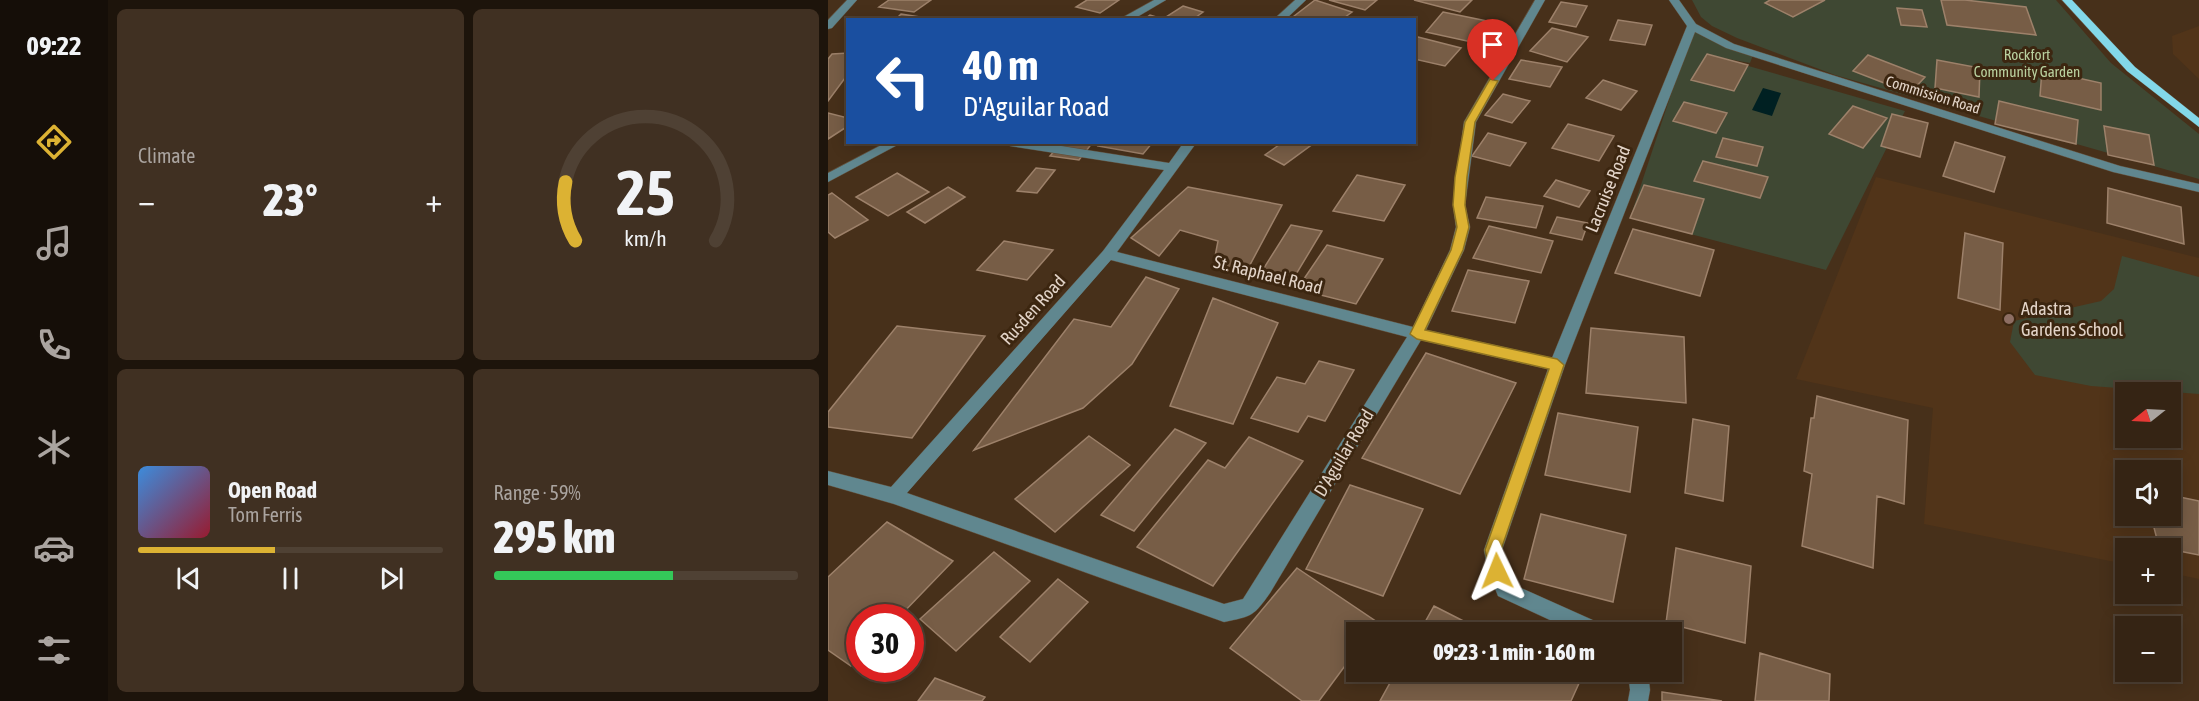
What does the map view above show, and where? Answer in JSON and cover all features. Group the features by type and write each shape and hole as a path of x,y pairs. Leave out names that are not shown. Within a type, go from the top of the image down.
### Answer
{"main road":[{"path":"2067,0 2131,69 2199,124"}],"street":[{"path":"828,26 852,0"},
{"path":"1127,18 1161,0"},
{"path":"1280,18 1301,0"},
{"name":"D'Aguilar Road","path":"828,478 894,496 1224,613 1249,607 1417,334 1457,250 1463,227 1459,205 1470,122 1540,0"},
{"name":"Commission Road","path":"1674,0 1692,26 1730,46 2117,169 2199,188"},
{"name":"Lacruise Road","path":"1557,365 1692,26"},
{"path":"828,178 893,144"},
{"path":"1023,144 1173,168"},
{"name":"Rusden Road","path":"894,496 1108,254 1190,144"},
{"name":"St. Raphael Road","path":"1108,254 1417,334"},
{"path":"1417,334 1557,365 1493,550 1497,571 1505,590 1575,622"},
{"path":"1638,701 1639,682"}],"shaded area":[{"path":"2199,26 2199,79 2173,54 2172,36"},
{"name":"Adastra Gardens School","path":"1876,177 2199,258 2199,579 2181,575 2181,538 2115,538 2115,562 1924,524 1933,408 1796,379"}],"green space":[{"name":"Rockfort Community Garden","path":"1692,0 2056,0 2111,63 2199,134 2199,179 1835,75 1737,38 1712,26 1701,17"},
{"path":"1693,28 1753,55 1750,63 1717,57 1905,111 1826,270 1630,218"},
{"path":"2122,256 2199,277 2199,394 2181,393 2181,382 2115,382 2115,388 2091,386 2035,375 2010,342 2014,321 2101,301 2114,289"}],"water":[{"path":"1763,88 1781,93 1772,116 1752,110"}],"building":[{"path":"889,0 931,0 914,12 879,7"},
{"path":"1087,0 1119,0 1100,13 1076,7"},
{"path":"1315,0 1352,12 1344,18 1292,18"},
{"path":"1329,0 1377,0 1365,10"},
{"path":"1414,0 1472,0 1460,12"},
{"path":"1770,0 1825,0 1793,17 1765,3"},
{"path":"1941,0 1965,0 2026,7 2036,35 1947,25"},
{"path":"1561,2 1587,6 1576,27 1549,22"},
{"path":"1183,6 1203,12 1195,18 1165,18"},
{"path":"1897,8 1922,10 1927,27 1901,25"},
{"path":"1443,12 1492,22 1476,43 1426,32"},
{"path":"901,14 920,17 919,18 897,18"},
{"path":"1618,20 1652,25 1645,45 1610,40"},
{"path":"1552,28 1588,37 1567,62 1530,51"},
{"path":"1418,37 1461,48 1445,66 1416,59 1416,39"},
{"path":"846,53 846,77 828,101 828,59 832,54"},
{"path":"1707,54 1748,65 1734,91 1691,80"},
{"path":"1868,55 1925,77 1910,93 1853,71"},
{"path":"1521,60 1562,67 1550,87 1509,79"},
{"path":"1937,60 1980,68 1979,97 1935,88"},
{"path":"2042,70 2101,83 2101,110 2040,96"},
{"path":"1603,80 1637,91 1621,110 1586,98"},
{"path":"1503,94 1530,101 1512,123 1485,115"},
{"path":"1999,101 2078,120 2076,144 1995,124"},
{"path":"1684,102 1727,113 1716,133 1673,121"},
{"path":"1853,106 1887,118 1863,148 1829,134"},
{"path":"828,113 846,118 846,127 828,139"},
{"path":"1892,114 1928,123 1920,157 1881,146"},
{"path":"1568,124 1614,136 1599,161 1552,148"},
{"path":"2104,126 2149,135 2154,165 2108,155"},
{"path":"1488,133 1526,143 1510,166 1472,156"},
{"path":"1723,138 1763,147 1757,166 1716,157"},
{"path":"1955,142 2005,157 1994,192 1943,176"},
{"path":"1060,144 1091,144 1079,160 1050,156"},
{"path":"1100,144 1151,144 1143,154 1098,146"},
{"path":"1280,144 1310,146 1284,165 1265,155"},
{"path":"1703,161 1768,177 1760,198 1694,181"},
{"path":"1036,168 1055,170 1037,193 1017,191"},
{"path":"897,173 929,192 888,216 856,197"},
{"path":"1357,175 1405,185 1384,221 1333,211"},
{"path":"1556,180 1590,191 1579,207 1544,196"},
{"path":"1644,185 1704,199 1692,234 1630,218"},
{"path":"948,187 965,197 925,223 907,212"},
{"path":"1188,187 1282,205 1244,276 1213,267 1218,241 1180,230 1159,256 1131,238"},
{"path":"2108,188 2181,207 2184,244 2107,223"},
{"path":"832,193 868,220 835,238 828,232 828,195"},
{"path":"1486,197 1543,206 1536,228 1477,218"},
{"path":"1557,217 1588,223 1582,240 1550,233"},
{"path":"1291,225 1322,231 1289,286 1257,279"},
{"path":"1489,226 1553,241 1541,273 1473,258"},
{"path":"1633,229 1714,250 1700,296 1615,273"},
{"path":"1965,233 2003,243 2000,310 1958,298"},
{"path":"1004,241 1053,250 1027,280 977,270"},
{"path":"1327,245 1383,259 1356,304 1297,289"},
{"path":"1468,270 1529,281 1515,323 1452,311"},
{"path":"1146,277 1179,289 1132,364 1083,408 974,450 1074,319 1111,327"},
{"path":"1213,298 1278,323 1233,424 1170,406"},
{"path":"897,326 985,336 912,438 828,427 828,412"},
{"path":"1591,328 1684,337 1686,403 1586,393"},
{"path":"1426,353 1516,383 1460,494 1362,458"},
{"path":"1319,361 1354,370 1325,421 1308,416 1298,432 1251,418 1277,377 1305,384"},
{"path":"1817,396 1908,420 1904,504 1877,496 1873,568 1802,546 1812,474 1804,471 1811,418 1814,418"},
{"path":"1558,413 1638,427 1630,492 1545,475"},
{"path":"1693,419 1729,426 1723,501 1685,493"},
{"path":"1175,429 1206,443 1134,531 1101,515"},
{"path":"1089,436 1130,465 1055,532 1015,499"},
{"path":"1249,437 1303,461 1213,586 1137,547 1208,460 1225,468"},
{"path":"1350,485 1423,509 1383,596 1306,569"},
{"path":"2181,497 2199,501 2199,555 2181,551 2181,538 2157,538 2154,526 2181,526"},
{"path":"1541,514 1626,535 1613,602 1524,579"},
{"path":"887,522 953,561 912,604 846,604 846,663 828,650 828,577"},
{"path":"1676,548 1751,566 1745,643 1682,627 1682,622 1666,622"},
{"path":"994,552 1030,581 956,651 924,623 924,615"},
{"path":"1297,568 1377,622 1346,622 1346,665 1319,701 1302,701 1230,648"},
{"path":"1058,579 1088,602 1030,662 1000,637"},
{"path":"1434,606 1465,622 1425,622"},
{"path":"1760,653 1830,674 1829,701 1755,701"},
{"path":"935,678 985,697 982,701 918,701"},
{"path":"1390,682 1580,682 1571,701 1380,701"},
{"path":"1662,692 1722,701 1662,701"}],"place":[{"name":"Adastra Gardens School","path":"2009,319"}],"route":[{"path":"1493,81 1470,122 1459,205 1463,227 1457,250 1417,334 1557,365 1493,550 1497,571"}]}
